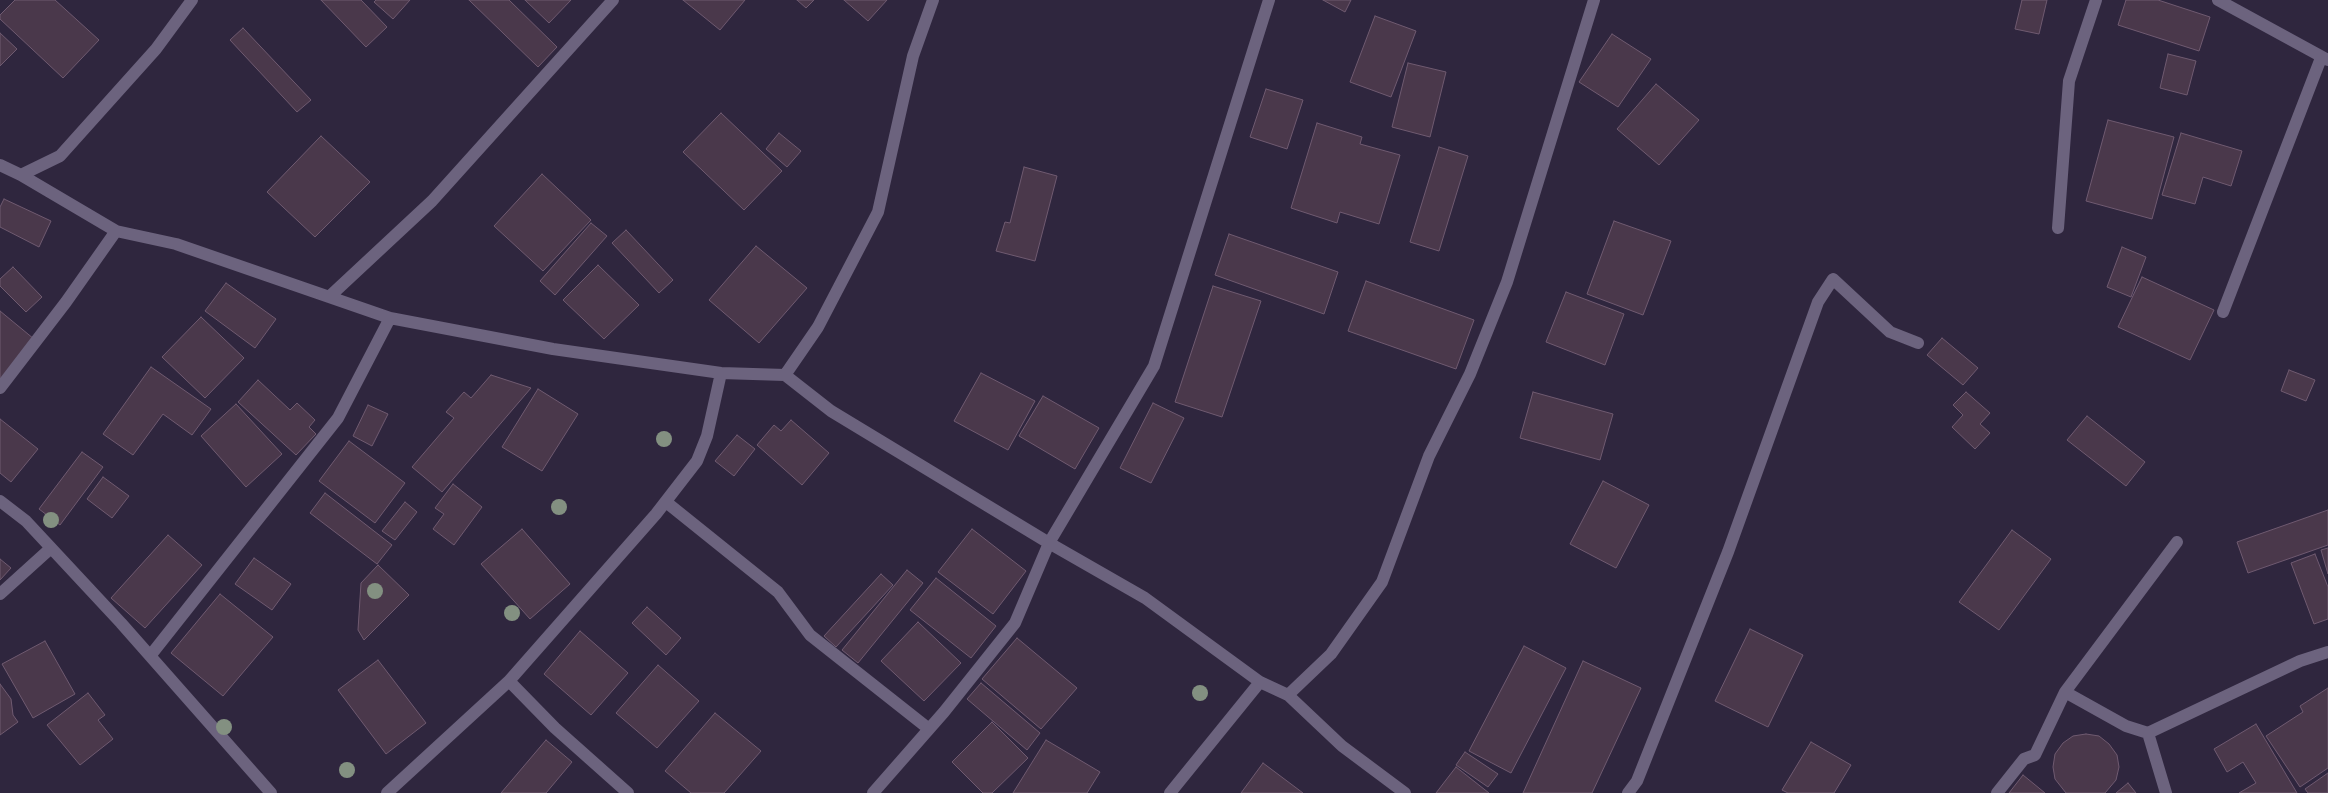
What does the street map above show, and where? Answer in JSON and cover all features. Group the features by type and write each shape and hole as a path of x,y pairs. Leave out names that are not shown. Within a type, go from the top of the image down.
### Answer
{"street":[{"path":"21,175 60,156 156,49 192,0"},
{"path":"330,297 432,201 613,0"},
{"path":"785,375 818,327 878,212 913,56 933,0"},
{"path":"873,793 929,729 1015,624 1048,543 1154,366 1269,0"},
{"path":"1288,695 1331,654 1382,582 1429,456 1470,374 1507,282 1594,0"},
{"path":"2058,228 2069,81 2096,0"},
{"path":"2218,0 2324,59 2223,312"},
{"path":"0,165 21,175 116,231 176,244 390,318 553,349 720,373 785,375 831,412 1048,543 1145,598 1260,682 1288,695 1342,746 1405,793"},
{"path":"0,388 66,302 116,231"},
{"path":"1628,793 1636,781 1728,552 1818,302 1833,279 1890,332 1918,343"},
{"path":"150,656 338,418 390,318"},
{"path":"386,793 509,681 666,502 697,461 707,436 720,373"},
{"path":"0,501 26,521 150,656 271,793"},
{"path":"666,502 778,592 810,635 929,729"},
{"path":"1997,793 2024,759 2035,755 2065,692 2177,542"},
{"path":"0,594 51,548"},
{"path":"2065,692 2126,726 2148,733 2300,661 2328,652"},
{"path":"509,681 554,728 628,793"},
{"path":"1170,793 1260,682"},
{"path":"2148,733 2166,793"}],"building":[{"path":"15,0 55,0 99,40 63,78 0,19 0,15"},
{"path":"321,0 361,0 387,27 366,47"},
{"path":"376,0 410,0 393,19 374,2"},
{"path":"469,0 509,0 557,47 538,67"},
{"path":"525,0 571,0 549,23"},
{"path":"683,0 745,0 720,30"},
{"path":"797,0 814,0 806,8"},
{"path":"844,0 887,0 868,21"},
{"path":"1323,0 1351,0 1345,12"},
{"path":"2022,0 2047,0 2039,34 2015,29"},
{"path":"2126,0 2158,0 2210,17 2199,51 2118,25"},
{"path":"1375,16 1416,31 1391,97 1350,82"},
{"path":"243,28 311,100 297,112 230,40"},
{"path":"0,33 17,49 0,66"},
{"path":"1612,34 1651,59 1618,107 1579,82"},
{"path":"2168,54 2196,61 2187,95 2160,88"},
{"path":"1408,63 1446,72 1430,137 1392,127"},
{"path":"1656,84 1699,120 1659,165 1617,129"},
{"path":"1266,89 1303,100 1287,149 1250,137"},
{"path":"721,113 782,171 744,210 683,152"},
{"path":"2108,120 2174,137 2152,219 2086,201"},
{"path":"1317,123 1362,137 1360,144 1400,155 1379,224 1340,212 1337,223 1291,208"},
{"path":"779,133 801,151 787,167 766,149"},
{"path":"2181,133 2242,151 2231,186 2203,177 2195,204 2162,195"},
{"path":"321,136 370,182 315,237 267,192"},
{"path":"1439,147 1468,156 1439,251 1410,242"},
{"path":"1024,167 1057,176 1035,261 996,251 1005,222 1010,223"},
{"path":"542,174 591,220 543,271 494,226"},
{"path":"4,199 51,221 39,247 0,227 0,207"},
{"path":"1614,221 1671,241 1643,315 1587,294"},
{"path":"591,223 607,236 555,295 540,281"},
{"path":"626,230 673,280 659,293 612,243"},
{"path":"1229,234 1338,272 1324,314 1215,275"},
{"path":"756,246 807,288 759,343 709,300"},
{"path":"2122,247 2146,257 2131,297 2107,287"},
{"path":"598,265 639,305 604,339 563,300"},
{"path":"13,267 42,297 26,312 0,286 0,279"},
{"path":"2142,277 2214,310 2190,360 2118,327"},
{"path":"1366,281 1474,320 1456,369 1348,331"},
{"path":"226,283 276,319 255,348 205,311"},
{"path":"1213,286 1261,301 1222,417 1175,402"},
{"path":"1566,292 1624,314 1605,365 1546,342"},
{"path":"0,311 34,339 0,384"},
{"path":"201,317 244,358 205,398 162,357"},
{"path":"1942,338 1978,368 1963,385 1927,355"},
{"path":"151,367 211,409 192,435 163,414 133,455 103,434"},
{"path":"2289,370 2315,380 2306,401 2281,391"},
{"path":"981,373 1035,401 1008,450 954,421"},
{"path":"491,375 531,388 442,492 412,467 454,418 446,412 464,392 471,398"},
{"path":"258,380 290,410 297,403 315,420 309,427 316,434 296,455 238,402"},
{"path":"538,389 578,414 542,471 502,447"},
{"path":"1533,392 1613,414 1600,460 1520,438"},
{"path":"1966,392 1990,413 1980,424 1990,433 1975,449 1952,427 1963,415 1953,405"},
{"path":"1043,396 1099,428 1075,469 1019,436"},
{"path":"1153,403 1184,418 1151,483 1120,468"},
{"path":"236,404 282,454 246,487 201,436"},
{"path":"368,405 388,414 372,446 353,436"},
{"path":"2087,416 2145,462 2126,486 2067,440"},
{"path":"0,419 38,449 11,482 0,473"},
{"path":"791,420 829,453 802,485 757,445 774,425 781,431"},
{"path":"737,435 755,449 734,476 715,461"},
{"path":"349,441 405,483 375,523 319,481"},
{"path":"82,452 103,467 60,525 39,509"},
{"path":"103,477 129,496 112,518 87,499"},
{"path":"1603,481 1649,505 1616,568 1570,544"},
{"path":"453,484 482,507 454,545 433,529 444,514 435,508"},
{"path":"325,493 392,545 377,564 310,513"},
{"path":"405,502 417,512 395,540 382,531"},
{"path":"2328,510 2328,545 2248,573 2237,542"},
{"path":"522,529 570,584 530,619 481,564"},
{"path":"972,529 1026,571 993,614 938,572"},
{"path":"2012,530 2051,559 1999,630 1959,602"},
{"path":"168,535 202,565 145,628 111,598"},
{"path":"2328,548 2328,574 2321,550"},
{"path":"2315,554 2328,587 2328,619 2314,624 2291,563"},
{"path":"254,558 291,584 272,610 235,584"},
{"path":"0,559 11,568 0,580"},
{"path":"378,565 409,595 364,640 358,630 361,583"},
{"path":"907,570 923,583 858,663 842,650"},
{"path":"881,574 893,585 836,647 824,636"},
{"path":"936,578 996,626 971,658 910,610"},
{"path":"220,594 273,637 223,696 171,653"},
{"path":"647,607 681,638 666,655 632,623"},
{"path":"918,622 961,663 924,701 881,661"},
{"path":"1750,629 1803,655 1768,727 1715,701"},
{"path":"580,631 628,673 591,715 544,674"},
{"path":"1017,638 1077,688 1041,729 982,679"},
{"path":"45,641 75,694 33,718 2,664"},
{"path":"1524,646 1566,668 1511,773 1469,751"},
{"path":"378,660 426,723 386,754 338,690"},
{"path":"1583,661 1641,688 1592,793 1523,793"},
{"path":"658,665 699,701 657,748 616,713"},
{"path":"981,683 1040,733 1027,750 967,699"},
{"path":"0,684 11,699 13,715 18,722 0,735"},
{"path":"2328,688 2328,768 2300,787 2266,736 2303,712 2300,706"},
{"path":"88,693 105,715 98,720 113,739 80,765 47,725"},
{"path":"715,713 761,751 724,793 691,793 665,771"},
{"path":"992,722 1028,758 992,793 983,793 952,762"},
{"path":"2256,724 2297,793 2239,793 2256,783 2243,762 2227,772 2214,749"},
{"path":"2086,734 2099,736 2109,744 2117,755 2119,767 2116,780 2105,793 2066,793 2055,779 2053,767 2055,754 2063,743 2073,736"},
{"path":"546,740 572,762 546,793 501,793"},
{"path":"1046,740 1100,772 1087,793 1013,793"},
{"path":"1811,742 1851,765 1834,793 1788,793 1782,790"},
{"path":"1465,752 1498,774 1488,787 1456,765"},
{"path":"1263,763 1303,793 1241,793"},
{"path":"1456,767 1489,793 1436,793"},
{"path":"2328,773 2328,793 2308,793 2305,789"},
{"path":"2023,775 2045,793 2009,793"},
{"path":"2128,783 2136,793 2116,793"}]}
